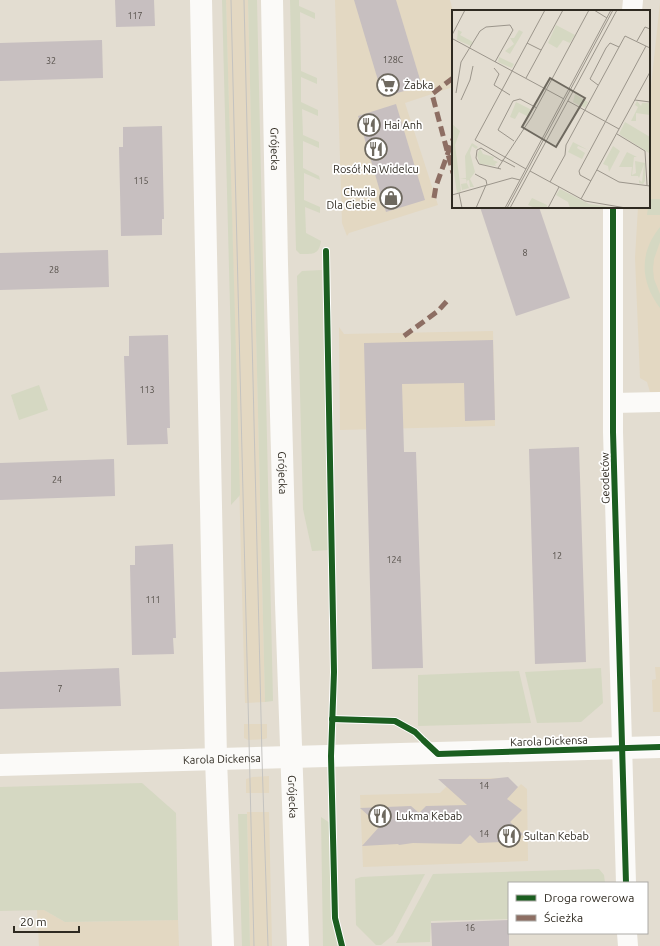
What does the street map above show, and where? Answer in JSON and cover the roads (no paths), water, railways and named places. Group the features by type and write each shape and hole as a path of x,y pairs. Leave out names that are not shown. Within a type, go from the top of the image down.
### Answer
{"main road":[{"path":"201,0 216,759 222,946"},
{"name":"Grójecka","path":"272,0 278,319 289,713 292,756 298,946"},
{"name":"Karola Dickensa","path":"0,765 660,747"}],"street":[{"path":"632,10 633,0"},
{"name":"Geodetów","path":"613,208 613,403 626,882"},
{"path":"613,403 660,402"},
{"path":"627,934 628,946"}],"tram line":[{"path":"231,0 254,946"},
{"path":"244,0 262,758 268,946"}],"place":[{"name":"Żabka","path":"388,85"},
{"name":"Hai Anh","path":"369,125"},
{"name":"Rosół Na Widelcu","path":"376,149"},
{"name":"Chwila Dla Ciebie","path":"391,198"},
{"name":"Lukma Kebab","path":"380,816"},
{"name":"Sultan Kebab","path":"509,836"}]}
